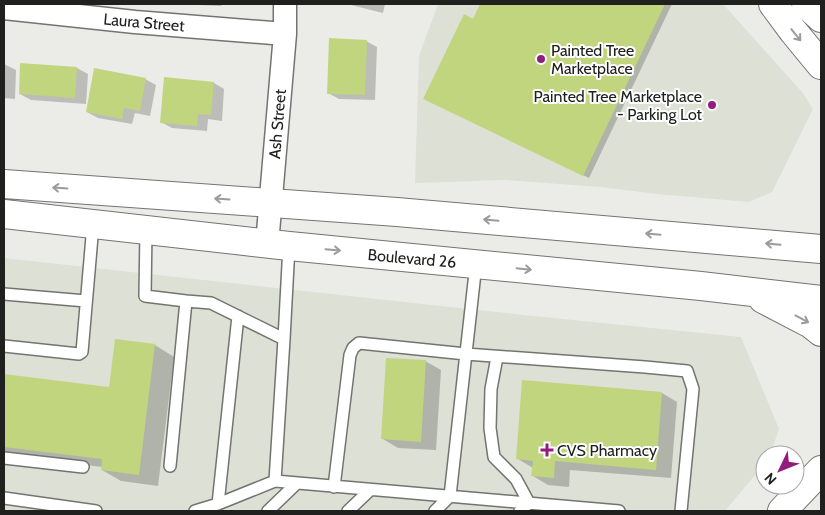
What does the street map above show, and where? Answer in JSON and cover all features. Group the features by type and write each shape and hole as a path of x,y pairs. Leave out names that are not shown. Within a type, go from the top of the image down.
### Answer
{"main road":[{"path":"773,4 821,65"},
{"path":"806,4 821,18"},
{"path":"4,184 423,214 821,249"},
{"name":"Boulevard 26","path":"4,214 278,245 821,300"},
{"path":"750,292 810,324 821,332"},
{"path":"782,511 821,470"}],"street":[{"name":"Ash Street","path":"278,245 270,202 286,4"},
{"name":"Laura Street","path":"4,8 135,22 285,34"}],"lane":[{"path":"4,346 79,354 82,352 93,224"},
{"path":"146,230 145,296 211,303 284,339"},
{"path":"275,481 284,339 278,245"},
{"path":"435,511 450,496 476,264"},
{"path":"4,294 86,301"},
{"path":"170,466 186,301"},
{"path":"218,504 238,316"},
{"path":"334,487 350,355 353,348 359,343 466,354 645,366 687,371 693,389 681,511"},
{"path":"497,356 491,389 490,428 494,457 516,479 524,507"},
{"path":"4,458 83,467"},
{"path":"195,511 218,504 275,481 450,496 524,507 611,511"},
{"path":"268,511 297,483"},
{"path":"348,511 370,490"},
{"path":"4,498 96,511"}],"shaded area":[{"path":"438,4 723,4 802,92 813,109 772,192 749,202 600,187 505,180 415,183 419,56"},
{"path":"4,258 741,337 779,429 773,445 755,445 755,475 725,511 4,511"}],"building":[{"name":"Painted Tree Marketplace","path":"480,4 665,4 583,176 423,99 464,14 473,19"},
{"path":"329,38 367,40 365,95 327,94"},
{"path":"20,63 77,67 75,98 19,94"},
{"path":"94,68 146,78 140,111 124,108 122,119 86,112"},
{"path":"164,77 214,82 211,115 198,114 197,126 160,123"},
{"path":"115,339 155,344 139,475 101,470 102,459 4,447 4,374 109,387"},
{"path":"386,358 426,360 421,442 381,439"},
{"name":"CVS Pharmacy","path":"522,380 662,392 656,470 555,461 554,478 531,476 533,461 516,459"}],"place":[{"name":"Painted Tree Marketplace","path":"541,59"},
{"name":"Painted Tree Marketplace - Parking Lot","path":"712,105"},
{"name":"CVS Pharmacy","path":"547,450"}]}
